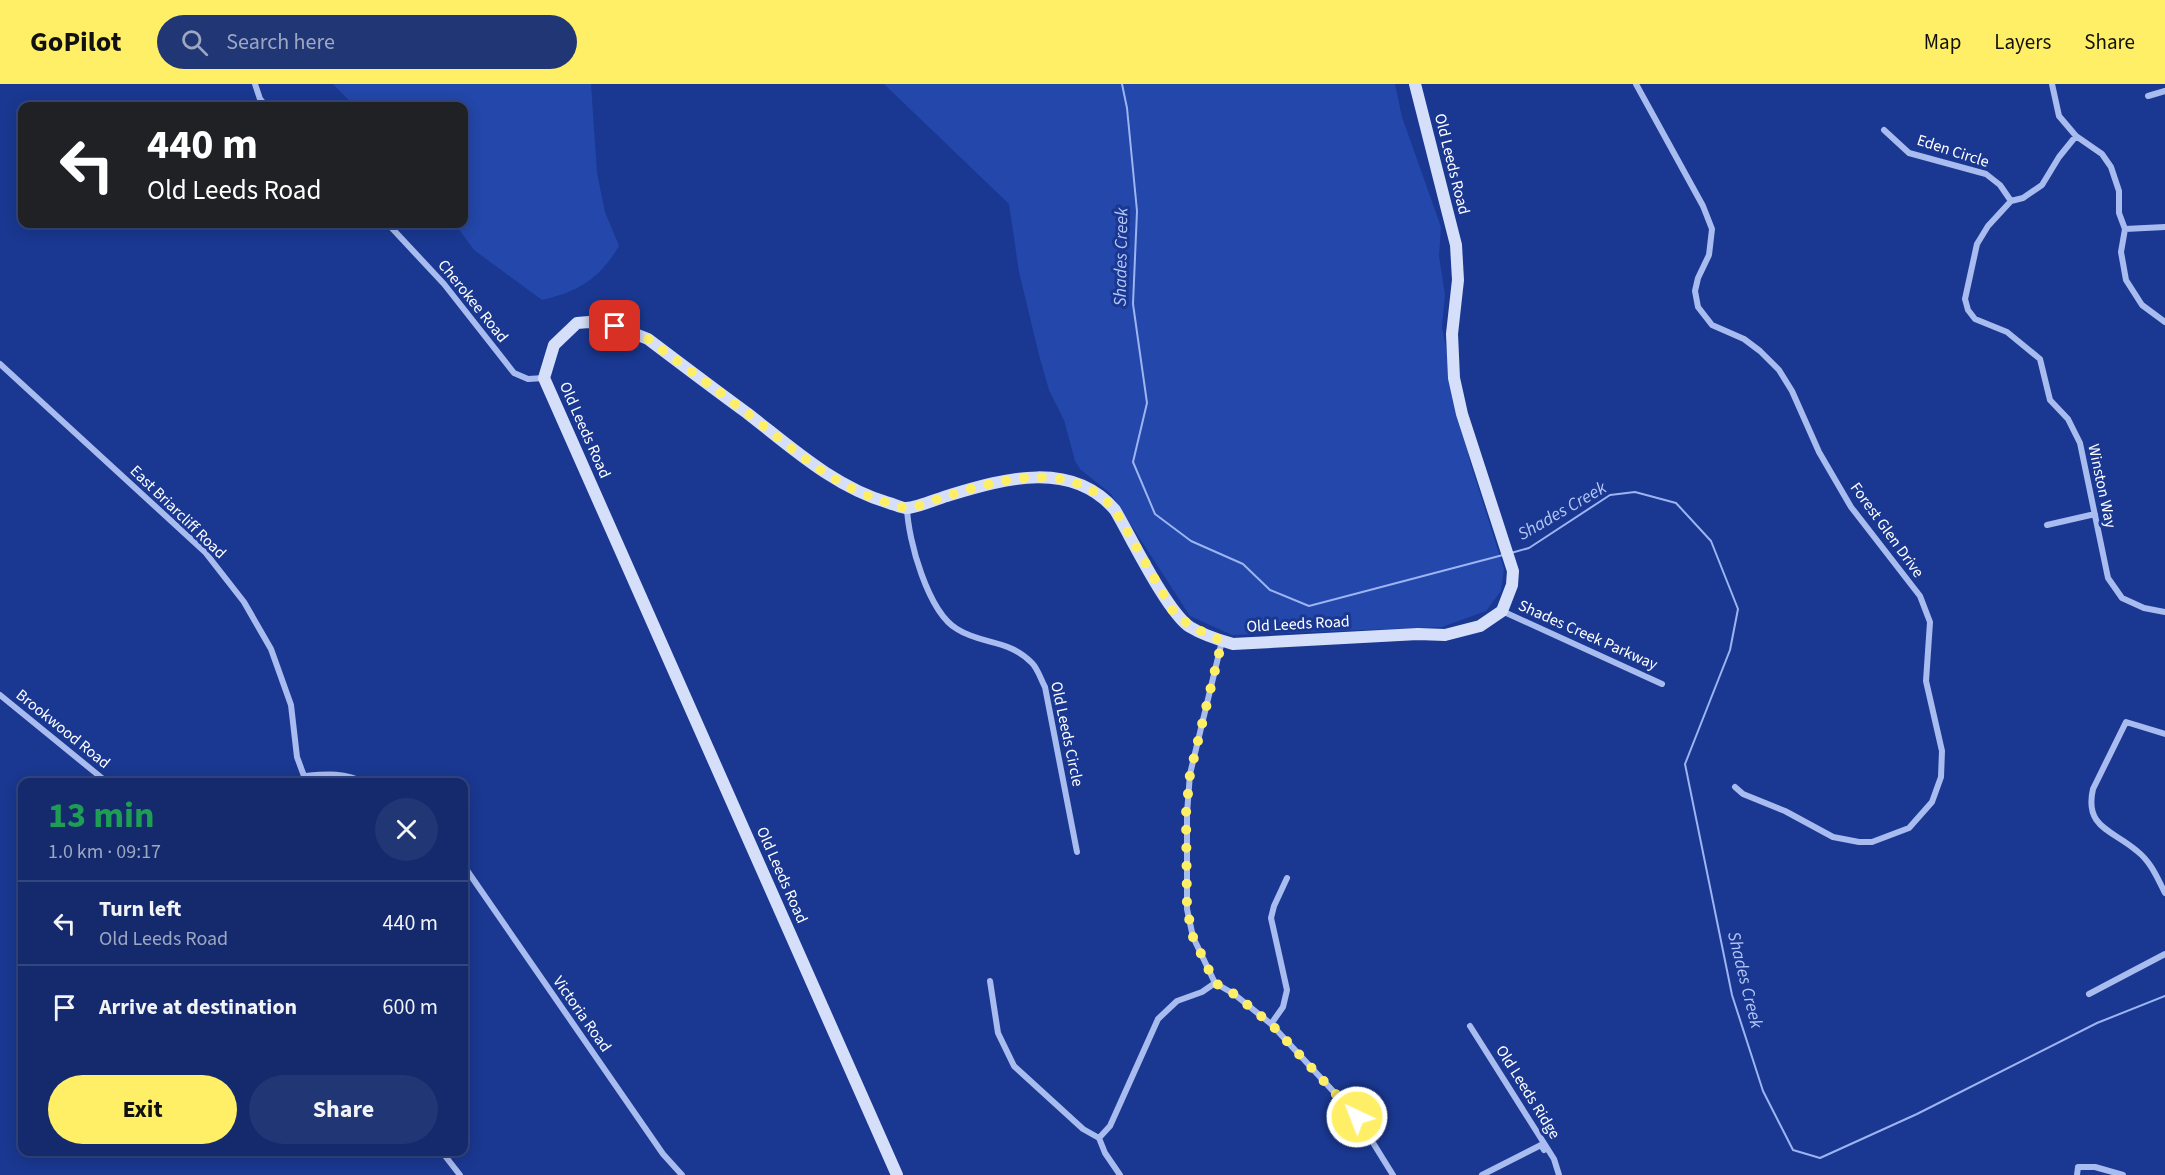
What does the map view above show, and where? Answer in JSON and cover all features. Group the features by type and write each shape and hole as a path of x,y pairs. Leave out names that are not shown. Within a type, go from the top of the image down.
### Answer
{"main road":[{"name":"Old Leeds Road","path":"897,1175 544,378 554,345 578,323 590,322 615,326 648,339 829,476 870,498 907,508 1019,478 1047,477 1071,480 1090,488 1115,510 1173,611 1190,626 1222,641 1233,644 1418,634 1445,635 1480,626 1502,611 1512,585 1513,571 1462,414 1454,378 1452,334 1458,280 1456,245 1414,84"}],"street":[{"path":"255,84 263,102"},
{"name":"Forest Glen Drive","path":"1636,84 1704,207 1712,229 1709,255 1698,278 1695,291 1698,307 1713,325 1744,339 1779,370 1792,391 1818,452 1851,507 1920,596 1930,622 1926,681 1942,751 1941,777 1932,802 1909,828 1872,842 1859,843 1833,837 1785,811 1743,794 1735,787"},
{"path":"2052,84 2059,116 2076,136 2102,154 2111,167 2119,191 2119,213 2125,229 2121,252 2126,280 2142,305 2165,321"},
{"path":"2148,96 2165,91"},
{"name":"Eden Circle","path":"1884,130 1909,153 1986,174 2000,185 2011,201"},
{"name":"Winston Way","path":"2076,136 2059,157 2043,184 2023,198 2011,201 1988,226 1977,244 1965,299 1968,310 1975,319 2007,332 2040,359 2050,400 2068,419 2080,443 2108,578 2122,598 2144,608 2165,612"},
{"path":"2125,229 2165,227"},
{"name":"Cherokee Road","path":"392,228 444,284 514,372 528,379 544,378"},
{"name":"East Briarcliff Road","path":"0,364 205,552 244,602 271,649 291,705 297,757 304,778"},
{"name":"Old Leeds Circle","path":"907,508 908,525 929,596 942,616 956,628 971,636 1011,646 1033,664 1045,687 1077,852"},
{"path":"2047,525 2095,514"},
{"name":"Shades Creek Parkway","path":"1502,611 1662,684"},
{"path":"1222,641 1190,774 1186,813 1187,909 1193,937 1215,983 1234,994 1271,1024 1357,1117 1393,1175"},
{"name":"Brookwood Road","path":"0,695 102,778"},
{"path":"2165,734 2126,722 2093,789 2090,800 2094,817 2100,826 2137,851 2153,867 2165,893"},
{"path":"309,778 336,773 356,778"},
{"name":"Victoria Road","path":"468,872 657,1145 682,1175"},
{"path":"1271,1024 1283,1007 1287,990 1271,918 1287,878"},
{"path":"2089,994 2165,954"},
{"path":"990,981 998,1033 1014,1066 1083,1129 1100,1138 1105,1153 1120,1175"},
{"path":"1100,1138 1110,1126 1158,1019 1177,1001 1202,992 1215,983"},
{"name":"Old Leeds Ridge","path":"1470,1026 1554,1159 1558,1175"},
{"name":"Old Leeds Ridge","path":"1482,1175 1540,1145 1558,1175"},
{"path":"445,1156 459,1175"},
{"path":"2078,1171 2095,1167 2123,1175"}],"shaded area":[{"path":"333,84 591,84 597,173 605,212 619,246 604,267 587,282 578,288 542,300 474,250 458,228 468,228 468,102 351,102"},
{"path":"884,84 1395,84 1402,117 1441,227 1439,256 1445,295 1442,327 1470,462 1504,569 1501,591 1486,611 1442,627 1232,635 1190,616 1111,494 1080,469 1075,461 1064,420 1049,390 1039,355 1019,272 1009,204"}],"waterway":[{"name":"Shades Creek","path":"1122,84 1127,108 1137,211 1133,304 1147,403 1133,462 1155,514 1191,541 1243,564 1270,590 1309,606 1503,555"},
{"name":"Shades Creek","path":"1511,553 1529,548 1610,495 1635,492 1676,503 1711,541 1738,609 1730,650 1685,764 1732,995 1763,1091 1793,1150 1820,1158 1917,1114 2097,1023 2165,996"}],"route":[{"path":"615,326 648,339 829,476 870,498 907,508 1019,478 1047,477 1071,480 1090,488 1105,499 1115,510 1173,611 1190,626 1222,641 1190,774 1186,813 1187,909 1193,937 1215,983 1234,994 1271,1024 1357,1117"}]}
